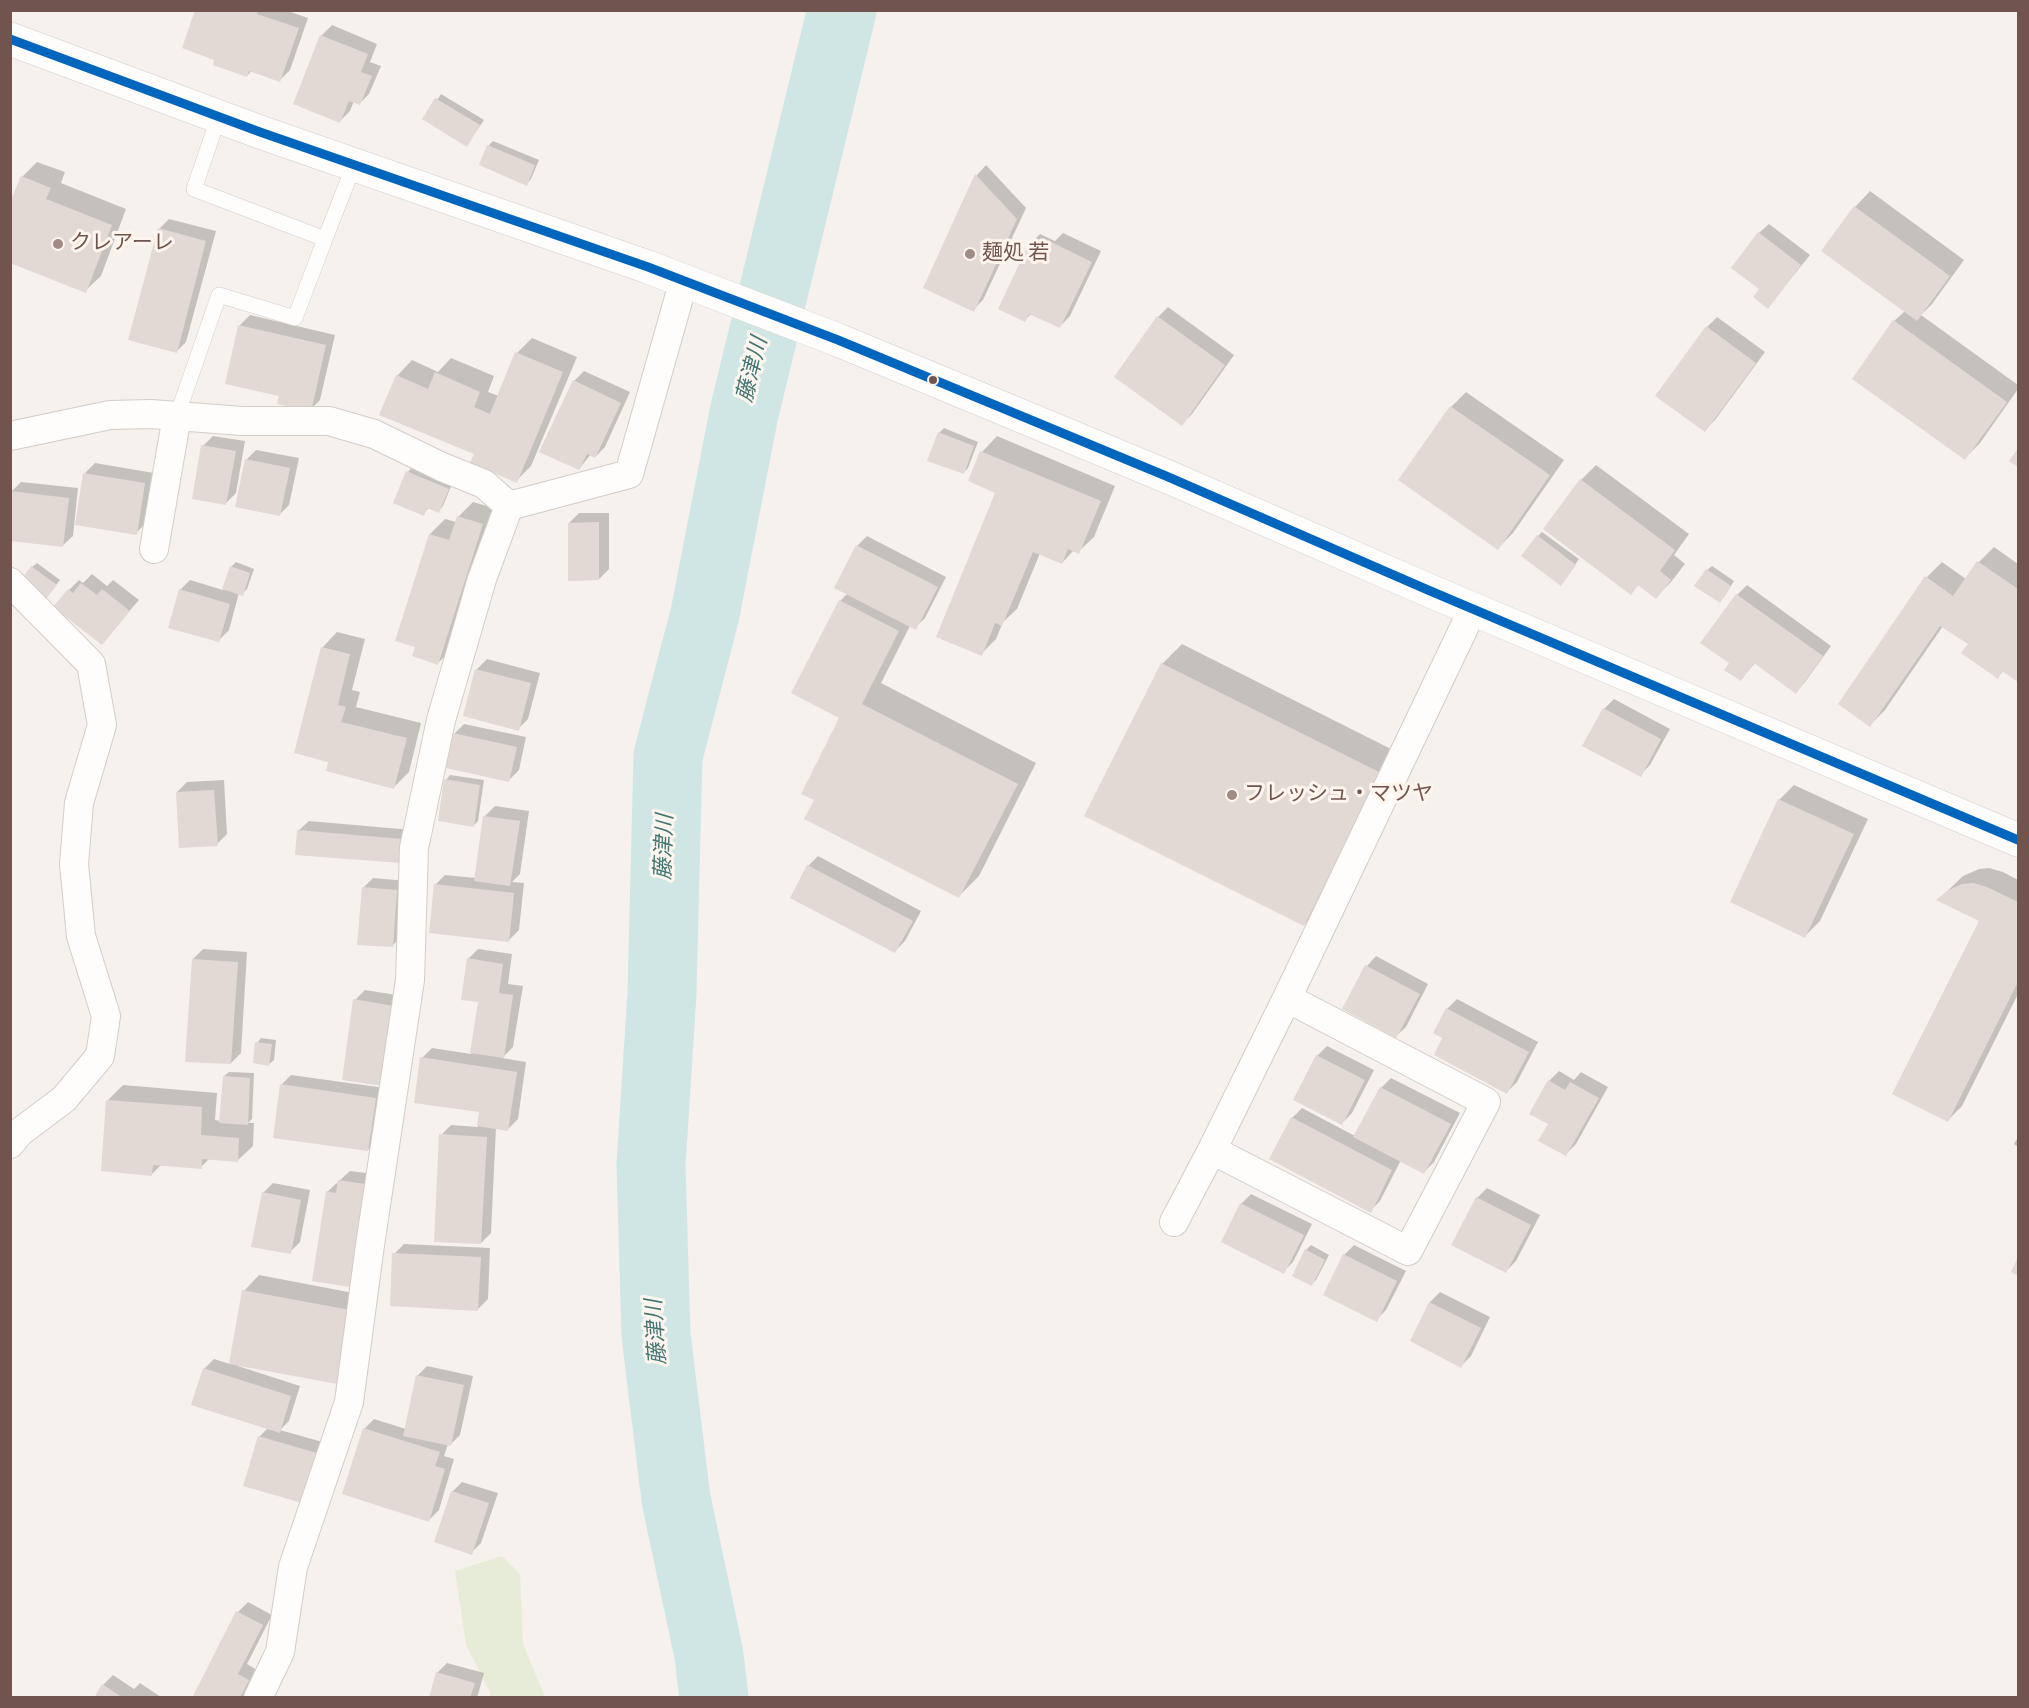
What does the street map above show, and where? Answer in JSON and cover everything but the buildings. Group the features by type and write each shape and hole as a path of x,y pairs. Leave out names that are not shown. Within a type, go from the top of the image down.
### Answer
{"main road":[{"path":"10,39 354,165 694,284 818,332 1167,476 1473,609 2019,840"}],"street":[{"path":"508,506 629,474 694,284"},
{"path":"10,436 110,415 151,414 242,421 329,421 374,434 442,467 484,483 508,506"},
{"path":"154,549 177,416"},
{"path":"258,1698 280,1652 292,1567 350,1402 370,1245 410,980 414,848 441,720 482,579 508,506"},
{"path":"10,582 91,664 102,725 80,803 74,864 81,936 106,1016 100,1056 64,1099 20,1132 10,1144"},
{"path":"1174,1222 1287,998 1473,609"},
{"path":"1212,1150 1408,1251 1486,1102 1287,998"}],"lane":[{"path":"219,116 194,189 325,239"},
{"path":"177,416 219,295 295,318 354,165"}],"green space":[{"path":"502,1556 520,1574 523,1644 545,1697 490,1697 490,1692 466,1645 455,1571"}],"waterway":[{"name":"藤津川","path":"714,1698 709,1655 676,1499 656,1335 651,1165 662,993 668,756 705,614 744,413 842,10"}],"transit line":[{"path":"10,39 260,132 648,267 838,340 1166,476 1428,590 2018,840"}],"place":[{"name":"クレアーレ","path":"58,244"},
{"name":"麺処 若","path":"970,254"},
{"name":"フレッシュ・マツヤ","path":"1232,795"}]}
